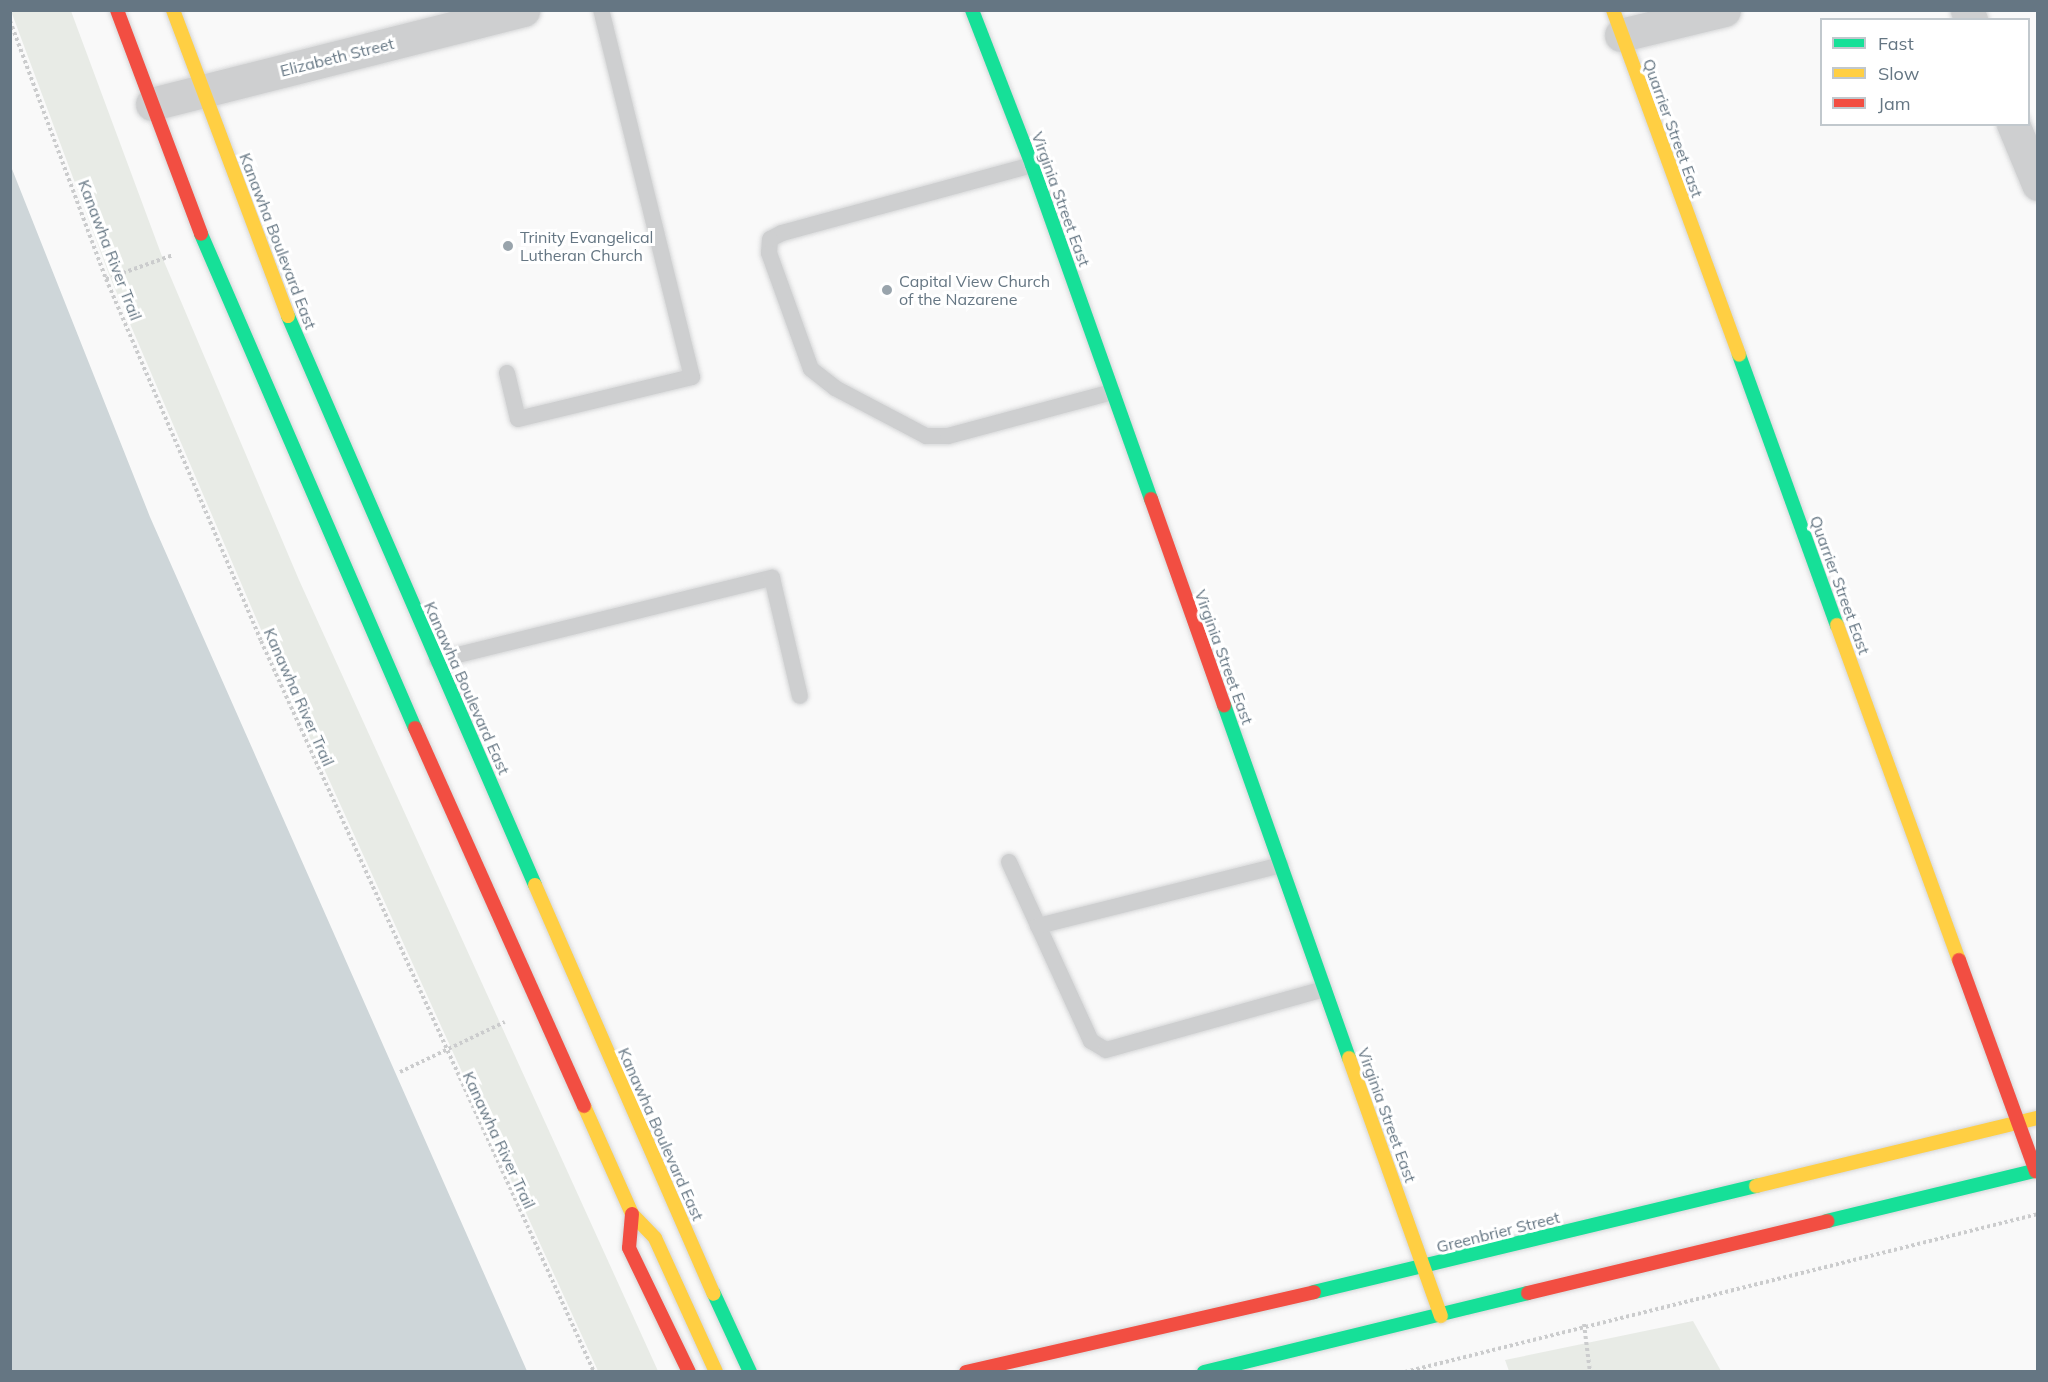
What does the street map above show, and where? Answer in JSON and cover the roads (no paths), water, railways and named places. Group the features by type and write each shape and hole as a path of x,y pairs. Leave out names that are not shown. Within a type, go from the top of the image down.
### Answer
{"main road":[{"path":"117,10 225,294 632,1214 655,1238 716,1371"},
{"name":"Kanawha Boulevard East","path":"173,10 271,276 437,660 750,1371"},
{"name":"Virginia Street East","path":"972,10 1032,165 1441,1316"},
{"name":"Quarrier Street East","path":"1617,23 2037,1171"},
{"name":"Greenbrier Street","path":"966,1371 1423,1267 2037,1118"},
{"path":"1204,1371 1441,1316 2037,1171"},
{"path":"632,1214 629,1248 689,1371"}],"street":[{"path":"1617,23 1724,10"},
{"name":"Elizabeth Street","path":"152,104 512,12"},
{"path":"2014,126 2037,184"}],"lane":[{"path":"507,373 518,419 692,377 601,10"},
{"path":"1032,165 782,232 770,239 769,254 811,369 835,388 926,436 948,436 1112,392"},
{"path":"437,660 772,578 800,696"},
{"path":"1009,861 1091,1041 1106,1050 1324,989"},
{"path":"1038,926 1280,865"}],"place":[{"name":"Trinity Evangelical Lutheran Church","path":"508,246"},
{"name":"Capital View Church of the Nazarene","path":"887,290"}]}
